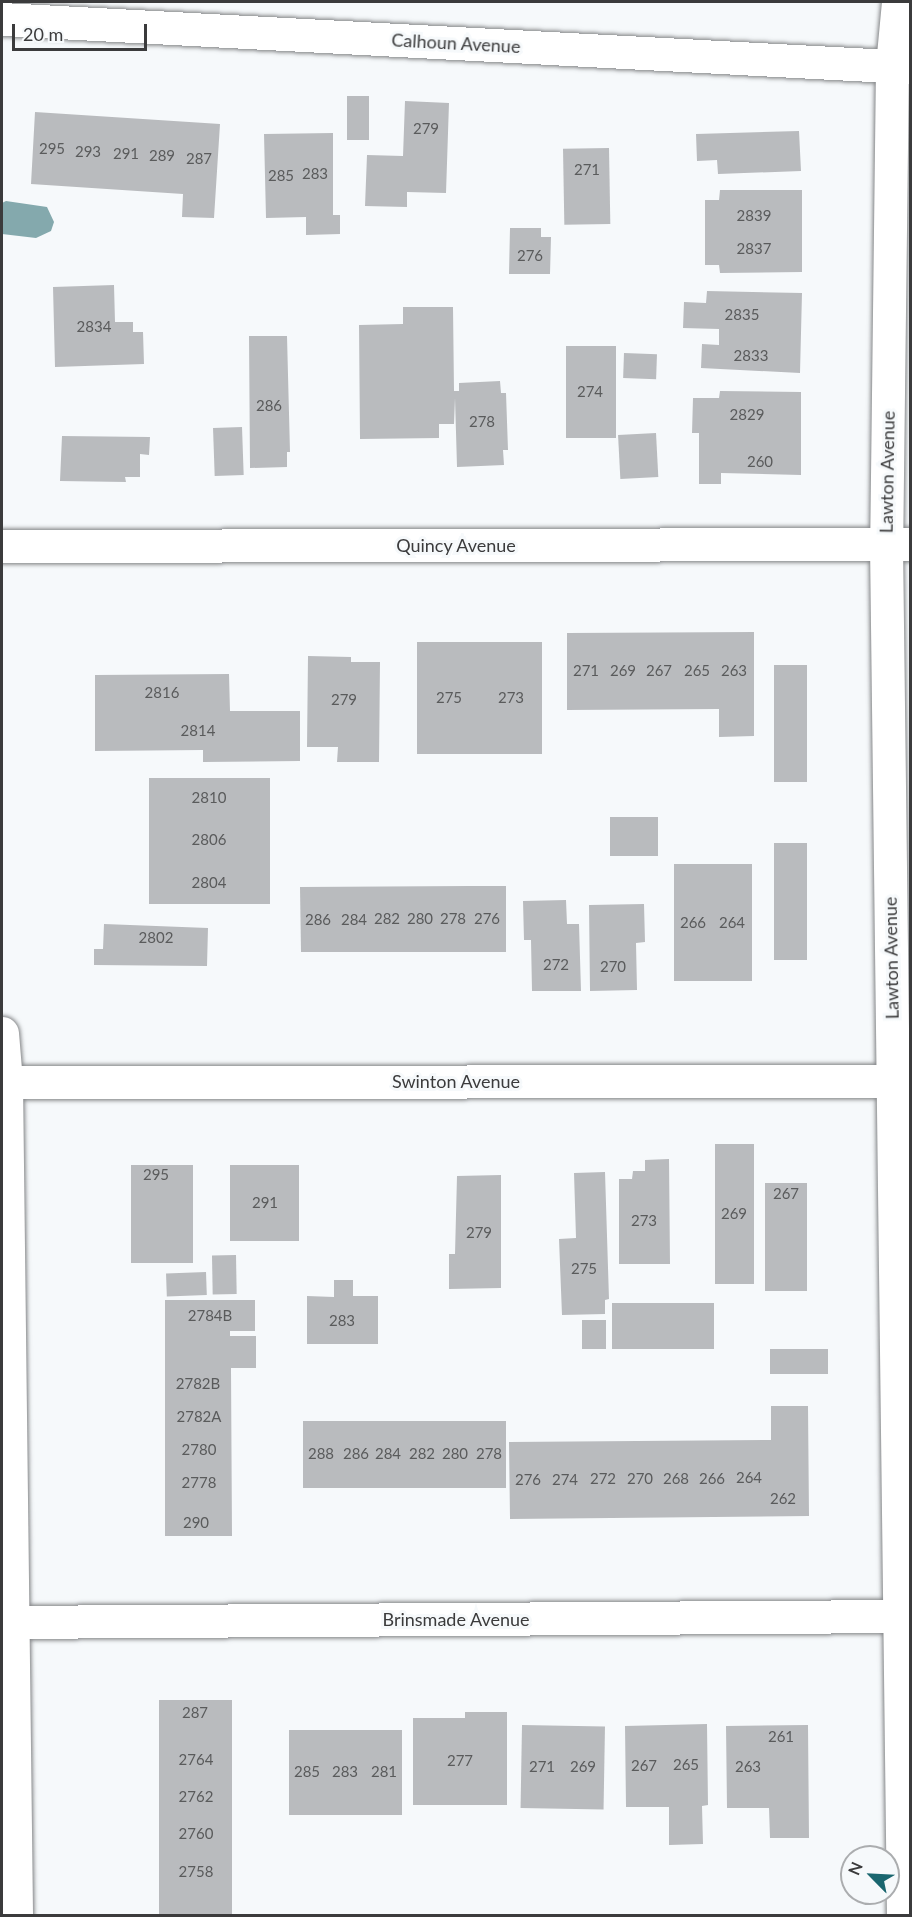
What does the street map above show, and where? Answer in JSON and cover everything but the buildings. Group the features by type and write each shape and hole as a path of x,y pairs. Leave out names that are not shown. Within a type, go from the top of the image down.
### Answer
{"street":[{"name":"Lawton Avenue","path":"898,2 902,66 898,544 905,1616 903,1916"},
{"name":"Calhoun Avenue","path":"2,19 902,66"},
{"name":"Quincy Avenue","path":"2,546 898,544"},
{"path":"2,1033 7,1622 16,1916"},
{"name":"Swinton Avenue","path":"4,1082 901,1081"},
{"name":"Brinsmade Avenue","path":"7,1622 905,1616"}],"water":[{"path":"6,201 47,207 54,222 51,231 36,238 2,234 2,203"}]}
